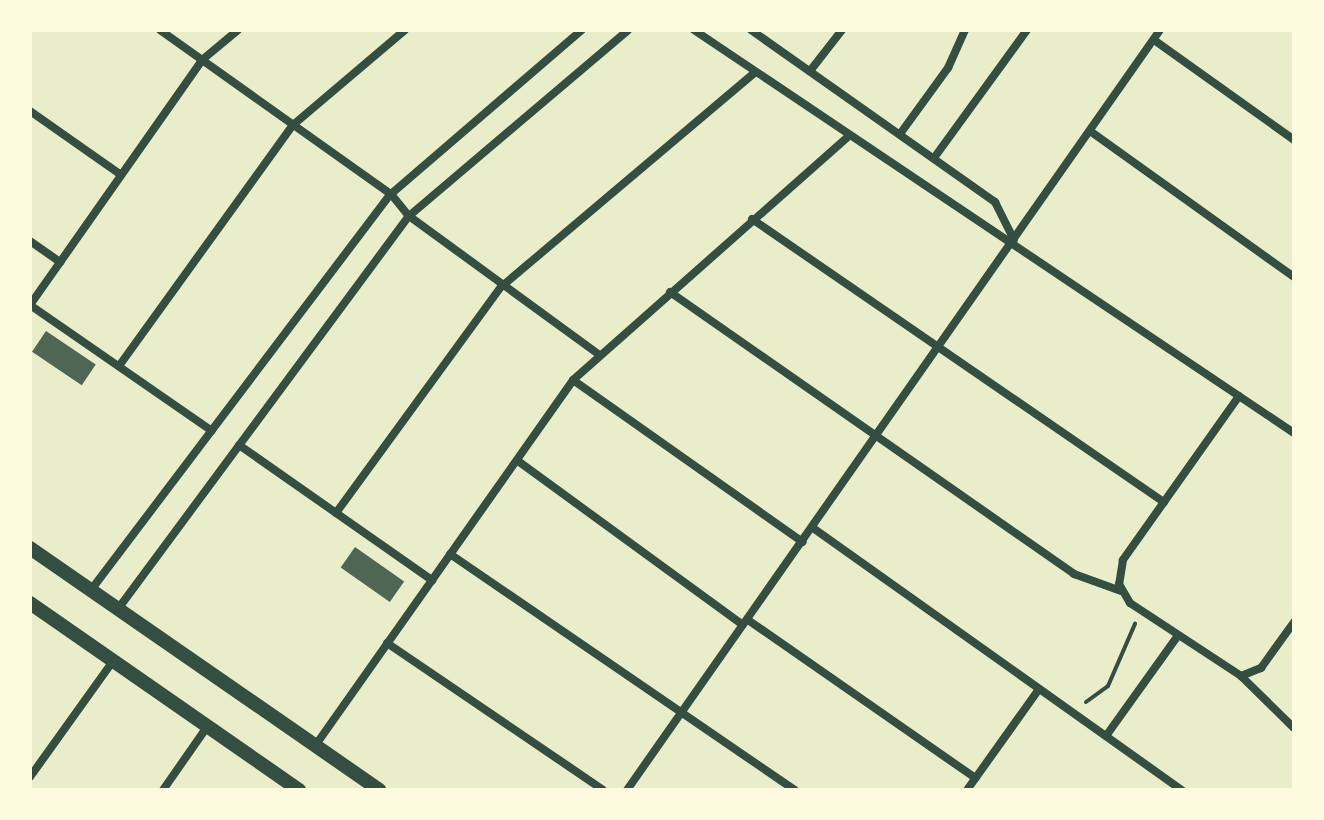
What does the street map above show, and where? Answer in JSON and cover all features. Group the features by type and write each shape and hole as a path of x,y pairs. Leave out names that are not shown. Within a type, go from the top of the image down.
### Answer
{"street":[{"path":"160,30 391,194 409,216 501,287 598,354"},
{"path":"212,431 30,305 202,60 238,30"},
{"path":"119,366 293,125 405,30"},
{"path":"91,590 391,194 582,30"},
{"path":"118,609 409,216 628,30"},
{"path":"694,30 979,227 1014,240 1294,433"},
{"path":"751,30 934,158 1006,214 1014,240"},
{"path":"810,71 842,30"},
{"path":"900,134 948,68 965,30"},
{"path":"934,158 1027,30"},
{"path":"627,790 1160,30"},
{"path":"1154,40 1294,140"},
{"path":"336,513 501,287 754,73"},
{"path":"30,111 121,175"},
{"path":"1090,131 1294,277"},
{"path":"315,746 573,380 598,354 847,138"},
{"path":"752,219 1164,502"},
{"path":"30,241 60,262"},
{"path":"670,292 1074,574 1121,591 1143,613 1241,676 1294,728"},
{"path":"573,380 803,542"},
{"path":"1121,591 1123,560 1239,396"},
{"path":"239,445 432,580"},
{"path":"518,461 746,623 975,778"},
{"path":"813,528 1182,790"},
{"path":"30,548 379,790"},
{"path":"450,554 795,790"},
{"path":"30,603 299,790"},
{"path":"1241,676 1261,668 1294,622"},
{"path":"1106,736 1177,637"},
{"path":"387,643 603,790"},
{"path":"30,777 113,661"},
{"path":"967,790 1039,689"},
{"path":"163,790 207,727"},
{"path":"1161,790 1168,780"}],"path":[{"path":"1075,714 1108,686 1143,613"}],"building":[{"path":"46,331 96,365 82,385 32,352"},
{"path":"355,547 404,581 390,602 341,567"}]}
